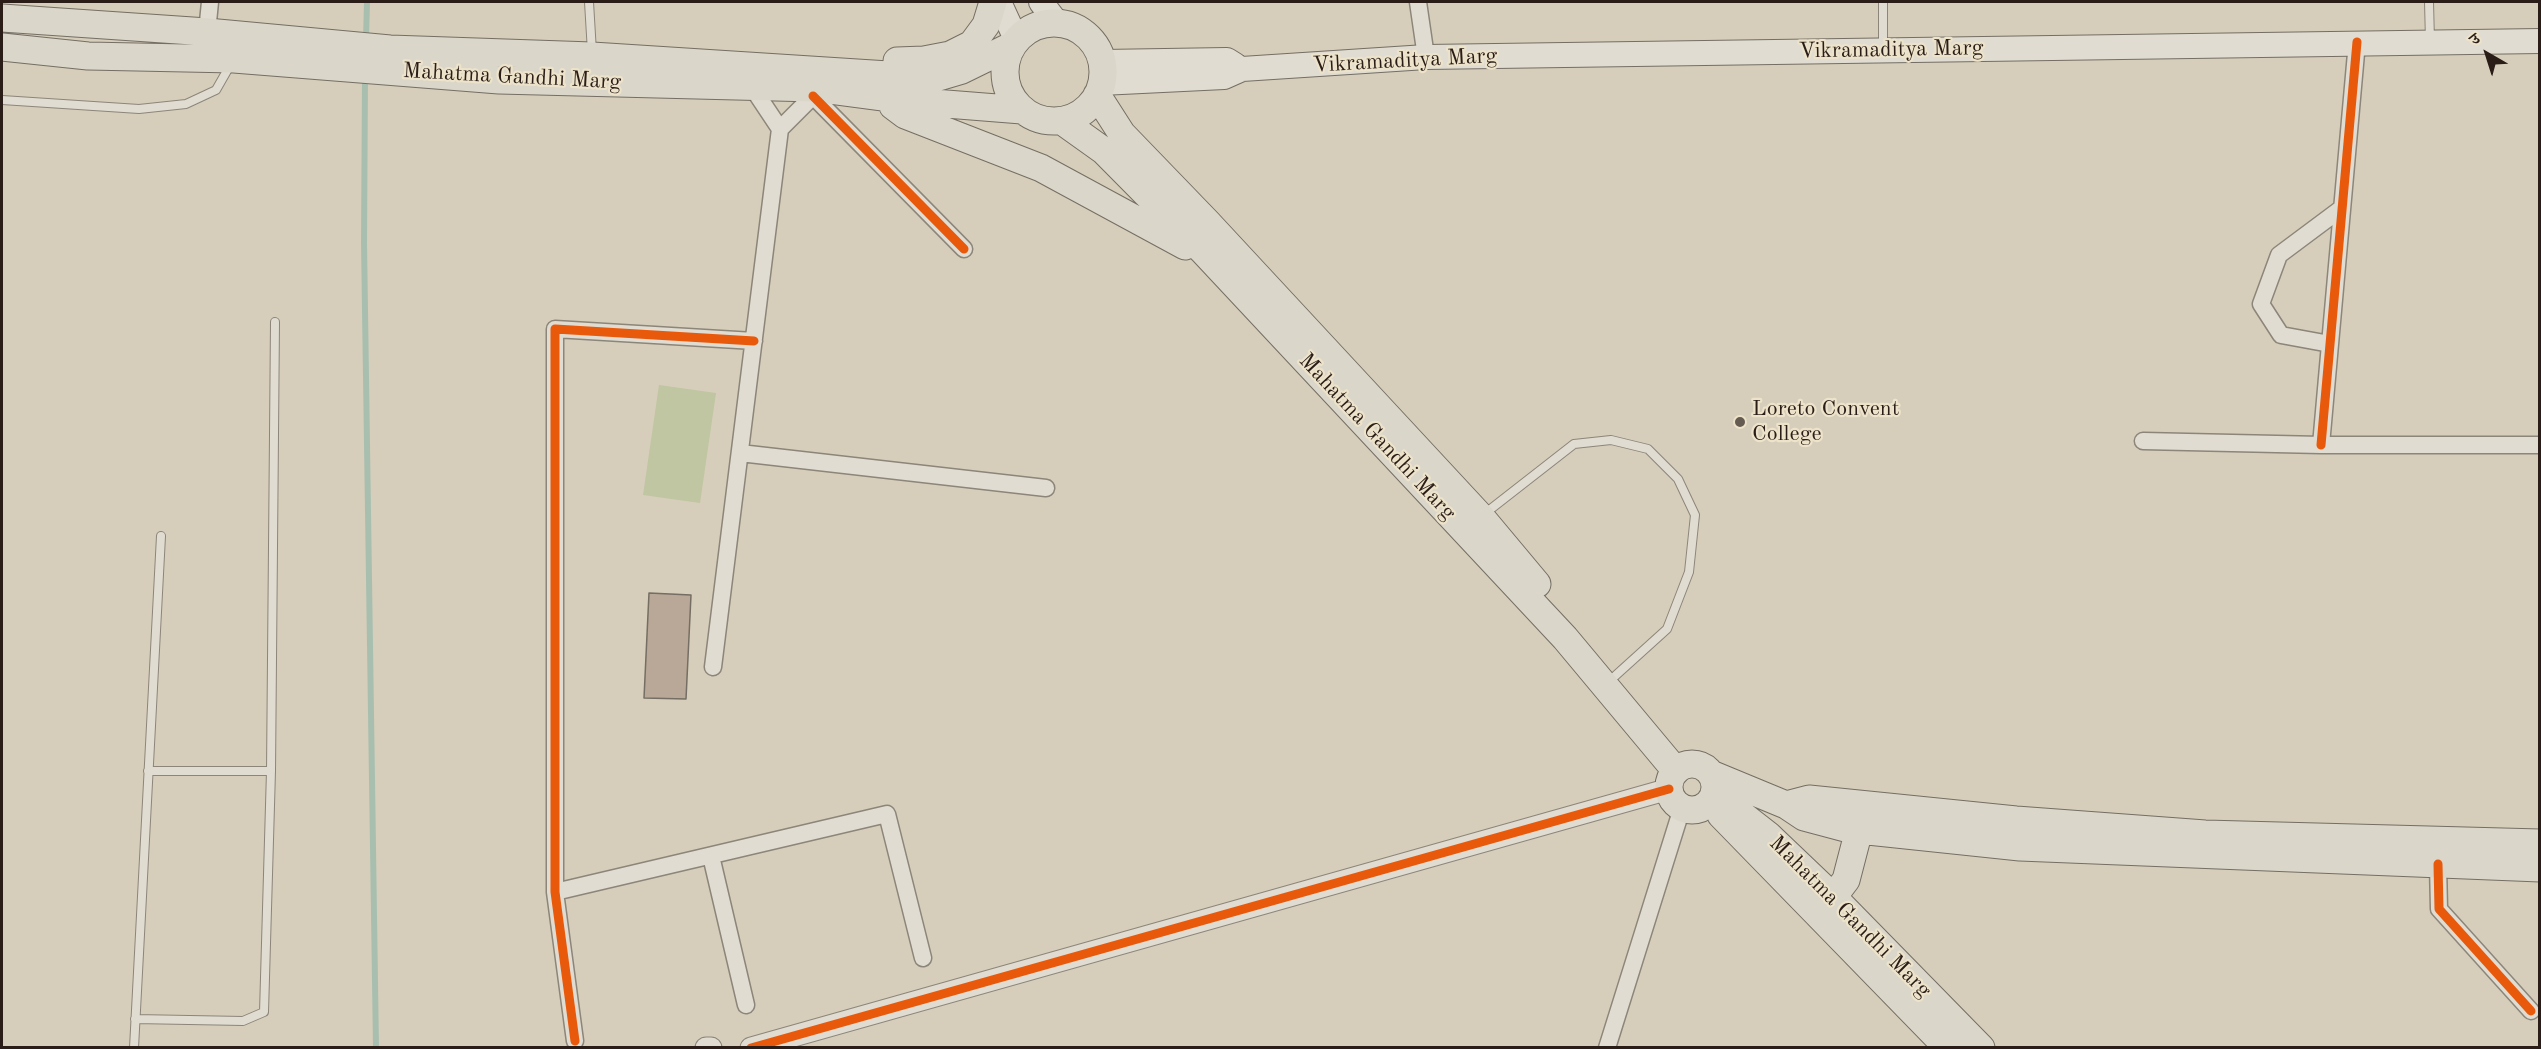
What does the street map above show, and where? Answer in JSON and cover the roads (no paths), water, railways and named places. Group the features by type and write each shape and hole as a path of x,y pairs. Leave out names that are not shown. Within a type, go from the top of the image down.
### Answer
{"main road":[{"path":"764,77 833,61 924,60 950,55 972,44 986,25 993,2"},
{"path":"999,2 1014,42"},
{"path":"1041,2 1058,23"},
{"path":"2,18 207,32 331,56"},
{"path":"390,60 592,56 764,77 935,78 962,70 1014,42 1031,27 1049,22 1069,24 1085,33 1098,49 1100,80 1091,104 1076,116 1062,121 1038,119 1022,110 1009,94 1004,78 1006,56 1014,42"},
{"name":"Vikramaditya Marg","path":"1100,80 1227,60 1242,69 1425,57 2540,41"},
{"name":"Mahatma Gandhi Marg","path":"2,47 88,56 234,59 331,56 390,60 499,80 764,77 814,92 1022,110"},
{"name":"Mahatma Gandhi Marg","path":"1100,80 1122,134 1207,222 1481,517 1615,676 1678,783"},
{"path":"878,96 905,114 1041,168 1185,245 1204,252"},
{"name":"Mahatma Gandhi Marg","path":"1062,121 1104,151 1204,252 1565,638 1678,783"},
{"path":"1700,766 1711,790 1697,809 1678,783 1700,766"},
{"path":"1711,790 1786,805 1804,817 1859,830 2020,847 2313,848 2540,843"},
{"name":"Mahatma Gandhi Marg","path":"1711,790 1769,836 1833,897 1981,1047"},
{"name":"Mahatma Gandhi Marg","path":"1711,790 1755,852 1948,1047"},
{"path":"1786,805 1809,799 2016,820 2205,834 2438,864 2540,868"},
{"path":"1833,897 1846,880 1859,830"}],"street":[{"path":"207,32 210,2"},
{"path":"1418,2 1425,57"},
{"path":"2321,446 2357,42"},
{"path":"764,77 758,96 780,129"},
{"path":"713,667 780,129 814,92 964,249"},
{"path":"2330,344 2281,335 2261,304 2279,255 2342,208"},
{"path":"575,1041 555,892 555,328 754,341"},
{"path":"2143,441 2321,446 2540,445"},
{"path":"740,453 1046,488"},
{"path":"751,1047 785,1042 1678,783"},
{"path":"1607,1047 1678,783"},
{"path":"555,892 887,814 923,958"},
{"path":"711,856 746,1005"},
{"path":"2438,864 2439,909 2531,1011"},
{"path":"706,1047 711,1047"}],"lane":[{"path":"589,2 592,56"},
{"path":"1882,50 1883,2"},
{"path":"2429,2 2430,42"},
{"path":"2,100 139,109 186,104 216,90 234,59"},
{"path":"135,1019 243,1022 264,1012 271,771 274,322"},
{"path":"1481,517 1574,444 1611,440 1648,449 1678,479 1695,515 1689,572 1667,629 1615,676"},
{"path":"134,1047 161,536"},
{"path":"148,771 271,771"}],"waterway":[{"path":"366,39 367,2"},
{"path":"365,76 364,243 376,1048"}],"place":[{"name":"Loreto Convent College","path":"1740,422"}]}
